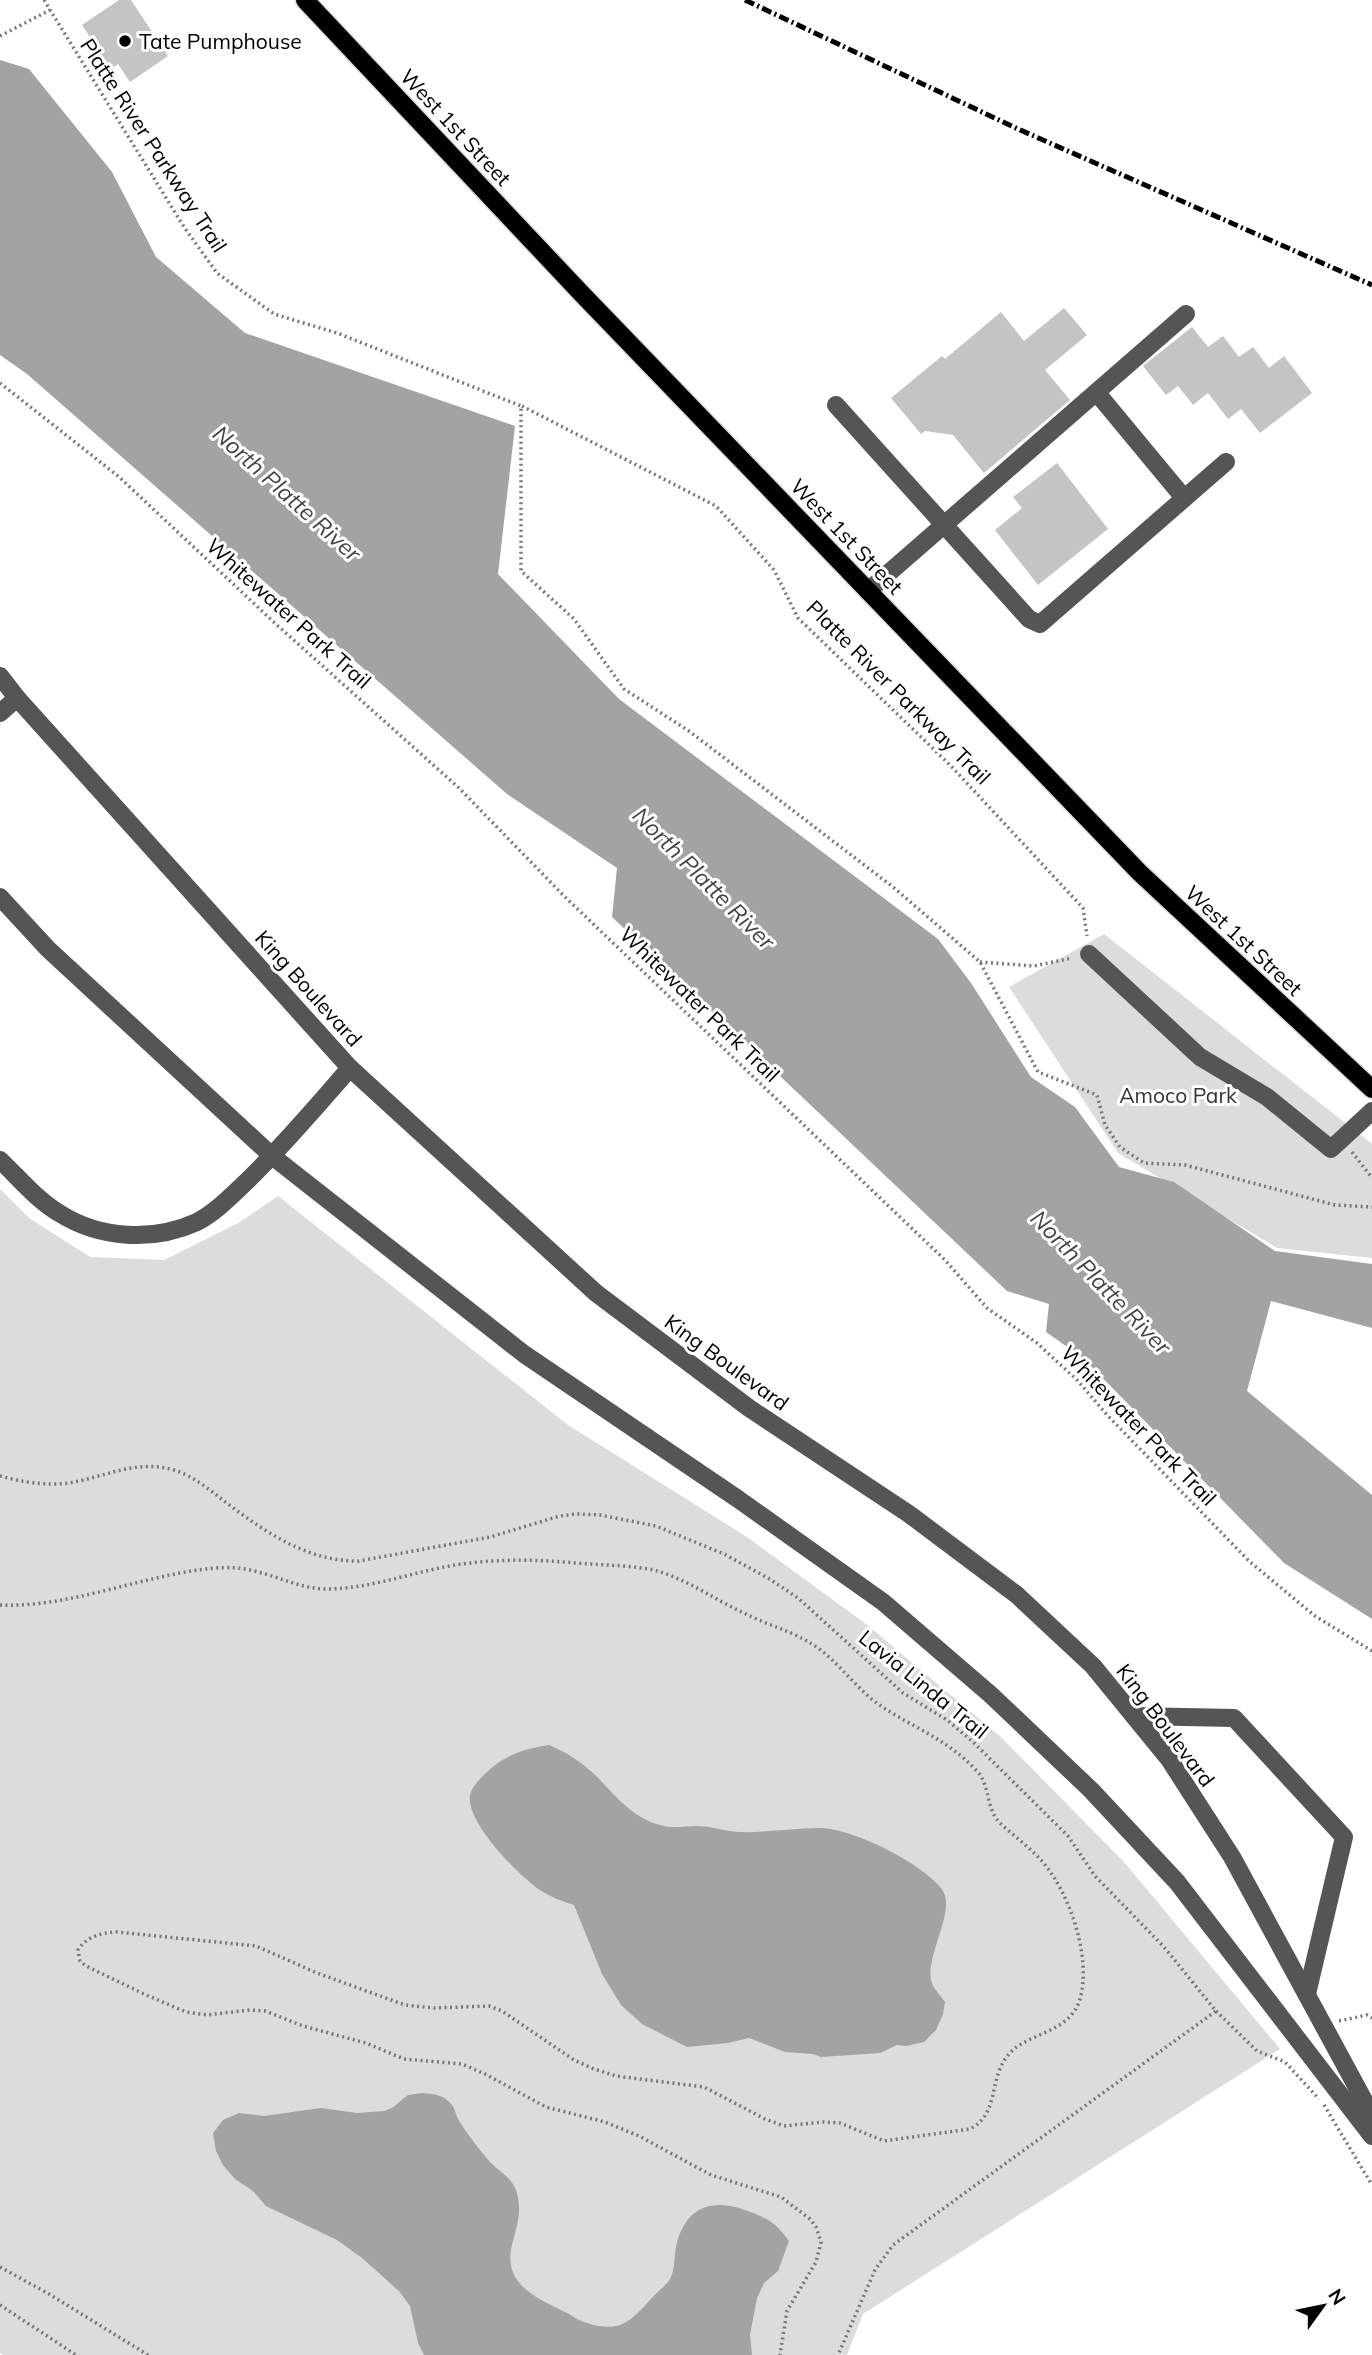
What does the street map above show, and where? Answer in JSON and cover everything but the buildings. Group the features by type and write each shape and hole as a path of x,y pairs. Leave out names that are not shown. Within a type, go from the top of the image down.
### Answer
{"main road":[{"name":"West 1st Street","path":"305,0 581,293 1140,873 1372,1089"}],"street":[{"path":"868,591 1186,314"},
{"path":"1097,393 1184,498"},
{"path":"836,405 1029,619 1040,624 1226,462"},
{"name":"King Boulevard","path":"0,676 350,1068 596,1293 749,1408 909,1514 1017,1595 1093,1666 1169,1759 1232,1857 1372,2115"},
{"path":"0,713 17,698"},
{"path":"0,898 48,949 272,1156 524,1354 738,1499 883,1602 990,1695 1091,1790 1177,1882 1372,2136"},
{"path":"1089,954 1200,1057 1267,1097 1331,1149 1372,1111"},
{"path":"0,1160 57,1212 81,1225 117,1234 145,1235 173,1231 198,1221 218,1208 272,1156 350,1068"},
{"path":"1134,1716 1234,1718 1344,1837 1307,1994"}],"path":[{"name":"Platte River Parkway Trail","path":"44,0 184,227 217,273 274,314 337,333 521,406 716,506 774,570 798,618 951,765 1083,908 1089,954"},
{"path":"0,36 50,10"},
{"name":"Whitewater Park Trail","path":"0,383 118,476 459,788 565,897 945,1260 988,1308 1037,1343 1077,1380 1108,1416 1250,1562 1315,1616 1372,1651"},
{"path":"521,406 521,571 574,619 624,689 689,731 883,878 980,962 1038,1072 1097,1095 1105,1125 1120,1147 1144,1163 1185,1165 1335,1205 1372,1207"},
{"path":"980,962 1034,966 1089,954"},
{"path":"1342,1139 1372,1178"},
{"name":"Lavia Linda Trail","path":"0,1476 52,1484 137,1467 157,1466 173,1470 198,1482 265,1530 294,1546 340,1562 359,1561 490,1537 560,1516 577,1514 641,1522 703,1544 755,1570 797,1598 903,1693 947,1720 973,1742 1068,1836 1095,1876 1164,1947 1216,2011"},
{"path":"0,1605 36,1605 219,1567 257,1571 301,1586 327,1590 357,1587 479,1562 549,1560 621,1565 650,1570 699,1589 747,1615 800,1635 825,1654 877,1703 934,1735 975,1768 982,1778 988,1804 996,1819 1041,1860 1060,1888 1074,1918 1082,1977 1078,2005 1062,2024 1022,2045 1005,2059 989,2109 978,2125 970,2129 884,2141 840,2123 784,2126 704,2087 616,2076 594,2069 563,2053 502,2011 489,2006 434,2008 405,2005 317,1973 256,1946 117,1932 95,1936 78,1950 80,1961 86,1966 178,2009 207,2015 265,2011 303,2026 366,2043 404,2059 462,2064 546,2107 605,2122 639,2136 711,2175 781,2197 810,2219 821,2242 816,2262 788,2311 780,2355"},
{"path":"838,2355 875,2270 893,2245 1216,2011 1256,2051 1284,2062 1321,2102 1372,2185"},
{"path":"1324,2024 1367,2015 1372,2018"},
{"path":"0,2267 148,2355"},
{"path":"0,2305 76,2355"}],"green space":[{"name":"Amoco Park","path":"1104,934 1372,1144 1372,1258 1277,1248 1118,1153 1009,987"},
{"path":"0,1189 29,1218 90,1257 164,1260 240,1222 278,1196 568,1425 747,1537 866,1624 1002,1738 1124,1862 1280,2049 863,2314 847,2355 0,2353"}],"water":[{"name":"North Platte River","path":"0,60 29,69 112,172 156,257 245,333 515,426 498,574 619,699 938,939 971,983 1031,1077 1075,1107 1119,1167 1174,1182 1275,1251 1372,1264 1372,1328 1271,1301 1247,1391 1372,1495 1372,1619 1284,1563 1083,1358 1046,1332 1049,1304 1007,1291 612,917 617,868 507,794 27,374 0,355"},
{"path":"549,1745 583,1765 631,1810 660,1825 702,1826 739,1832 809,1828 833,1830 867,1840 918,1868 941,1888 945,1897 944,1919 931,1969 932,1983 945,2002 936,2030 924,2042 897,2045 880,2053 821,2057 785,2052 749,2038 687,2047 642,2024 621,2005 602,1974 574,1905 544,1892 520,1873 496,1848 476,1820 471,1807 470,1796 473,1788 497,1764 529,1749"},
{"path":"423,2093 439,2096 449,2102 473,2141 514,2186 519,2212 511,2262 513,2273 519,2282 535,2296 581,2321 606,2327 615,2326 637,2314 670,2279 680,2234 691,2216 699,2210 708,2206 730,2206 769,2220 789,2241 778,2271 764,2283 757,2298 750,2335 752,2355 424,2355 418,2343 410,2306 399,2291 337,2240 266,2206 253,2191 235,2179 216,2151 213,2133 223,2120 239,2113 264,2116 321,2108 357,2113 384,2111 408,2095"}],"railway":[{"path":"745,0 1018,129 1372,285"}],"place":[{"name":"Tate Pumphouse","path":"125,41"}]}
